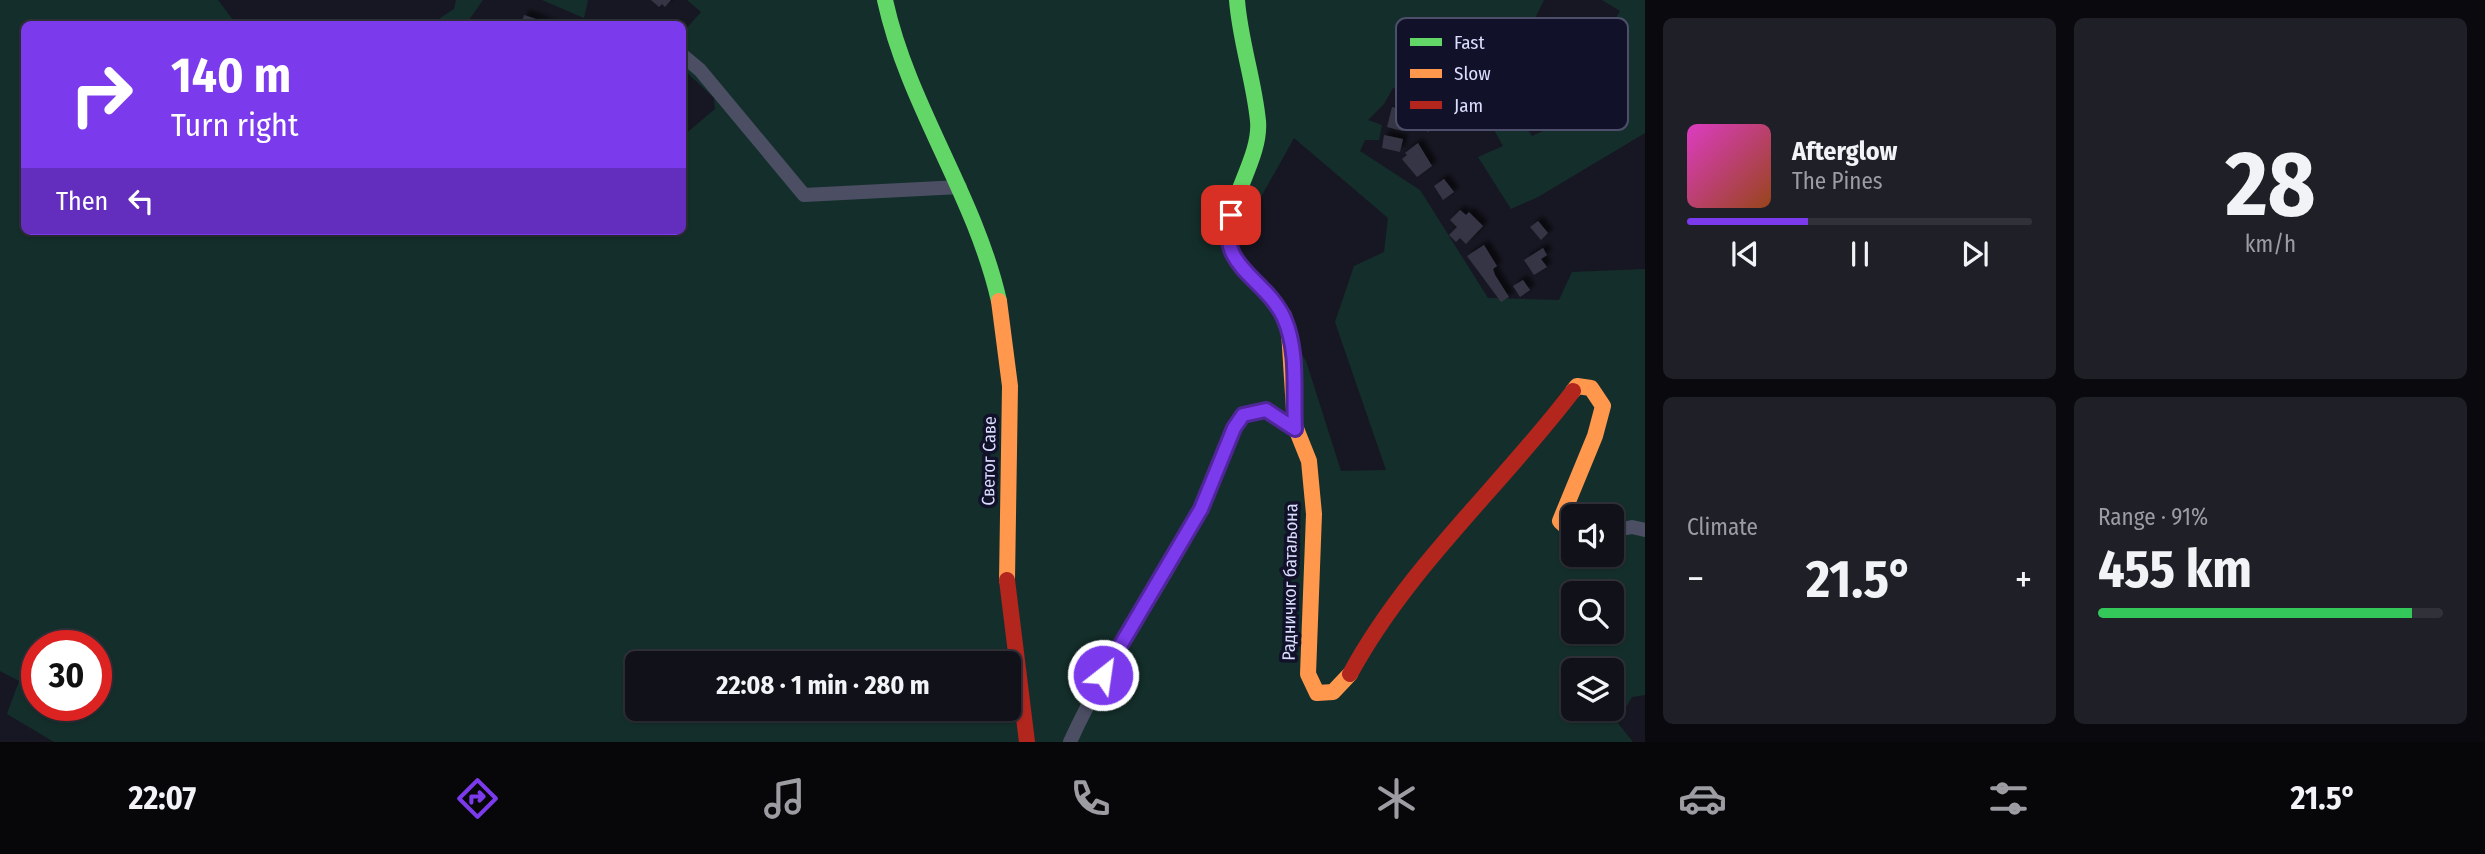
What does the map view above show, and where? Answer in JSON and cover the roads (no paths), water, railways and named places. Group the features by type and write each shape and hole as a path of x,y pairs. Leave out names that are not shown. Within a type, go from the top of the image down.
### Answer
{"street":[{"name":"Светог Саве","path":"885,0 888,23 906,80 960,187 995,282 1009,361 1005,546 1010,613 1027,742"},
{"name":"Радничког батаљона","path":"1237,0 1239,29 1258,120 1258,138 1233,211 1226,241 1231,255 1276,302 1288,328 1294,373 1295,429 1309,459 1313,537 1308,674 1317,693 1333,692 1349,676 1367,643 1449,534 1542,432 1577,386 1591,388 1603,406 1599,429 1564,504"},
{"path":"686,58 700,70 804,195 960,187"},
{"path":"1070,742 1090,697 1201,509 1234,428 1243,415 1266,410 1295,429"},
{"path":"1624,529 1632,527 1645,530"}]}
